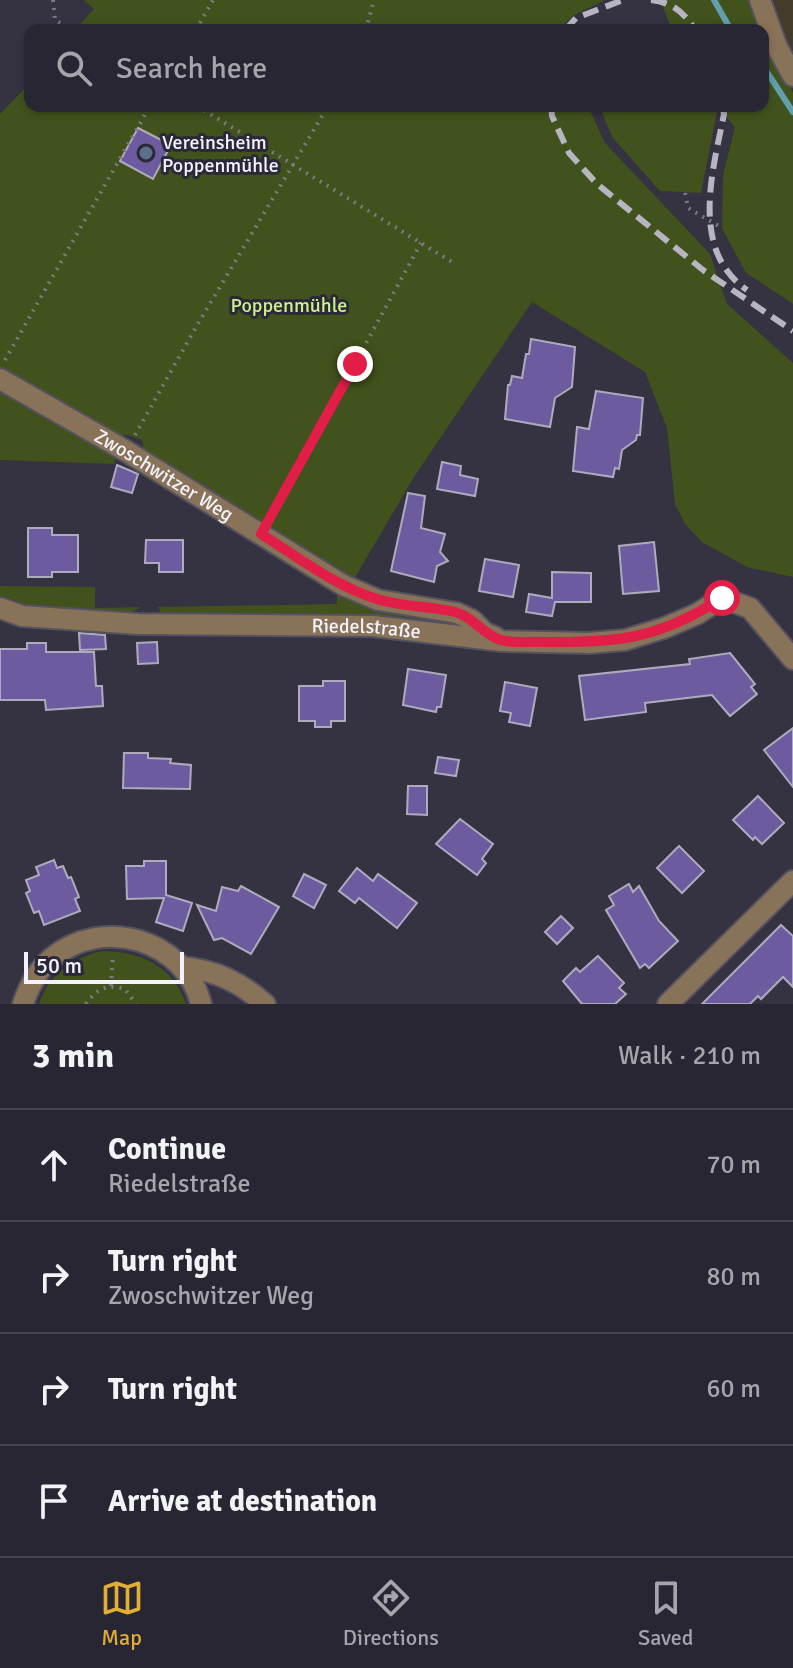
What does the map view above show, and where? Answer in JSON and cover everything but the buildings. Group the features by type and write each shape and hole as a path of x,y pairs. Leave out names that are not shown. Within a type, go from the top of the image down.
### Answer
{"street":[{"path":"760,0 769,24"},
{"path":"769,25 793,76"},
{"name":"Zwoschwitzer Weg","path":"0,379 126,451 343,585 378,600 457,613 502,641"},
{"name":"Riedelstraße","path":"0,608 22,616 138,624 373,626 502,641 588,643 625,640 697,614 722,598 750,608 793,659"},
{"path":"670,1003 793,881"},
{"path":"23,1004 29,987 51,958 82,941 100,936 136,939 161,950 182,967 201,1004"},
{"path":"182,967 205,969 229,979 246,987 265,1004"}],"path":[{"path":"53,0 55,20 62,24"},
{"path":"199,24 213,0"},
{"path":"368,24 374,0"},
{"path":"0,369 147,112"},
{"path":"207,112 452,262"},
{"path":"126,451 324,112"},
{"path":"685,193 688,208 722,228"},
{"path":"261,534 421,243"},
{"path":"86,1004 97,991 111,986 125,989 136,1004"}],"shaded area":[{"path":"773,0 793,0 793,54 783,32"}],"green space":[{"path":"84,0 605,0 574,15 564,24 80,24 94,9"},
{"path":"660,0 753,0 763,24 670,24"},
{"path":"769,37 793,93 793,304 746,273 722,228 723,175 735,127 722,112 769,112"},
{"name":"Poppenmühle","path":"24,89 24,112 591,112 605,143 710,254 727,304 793,363 793,577 747,567 702,542 685,524 675,504 667,428 645,372 532,302 414,477 353,581 144,451 142,440 128,435 111,435 0,370 0,114"},
{"path":"602,112 717,112 701,193 660,191 613,138"},
{"path":"0,389 117,454 114,464 0,460"},
{"path":"323,579 447,619 446,622 340,615 178,617 162,614 158,607 337,604 337,591"},
{"path":"0,586 95,587 95,608 141,607 128,614 44,611 20,606 17,601 0,596"},
{"path":"102,951 129,954 153,963 173,980 186,1004 39,1004 49,984 63,969 81,958"}],"waterway":[{"path":"714,0 728,24"},
{"path":"769,75 793,112"}],"railway":[{"path":"570,24 576,18 623,0"},
{"path":"651,0 677,9 691,24"},
{"path":"552,112 569,153 597,184 703,270 793,331"},
{"path":"724,112 711,184 711,232 717,254 729,273 747,290"}],"place":[{"name":"Vereinsheim Poppenmühle","path":"146,153"}],"route":[{"path":"355,364 261,534 343,585 378,600 457,613 502,641 588,643 625,640 697,614 722,598"}]}
